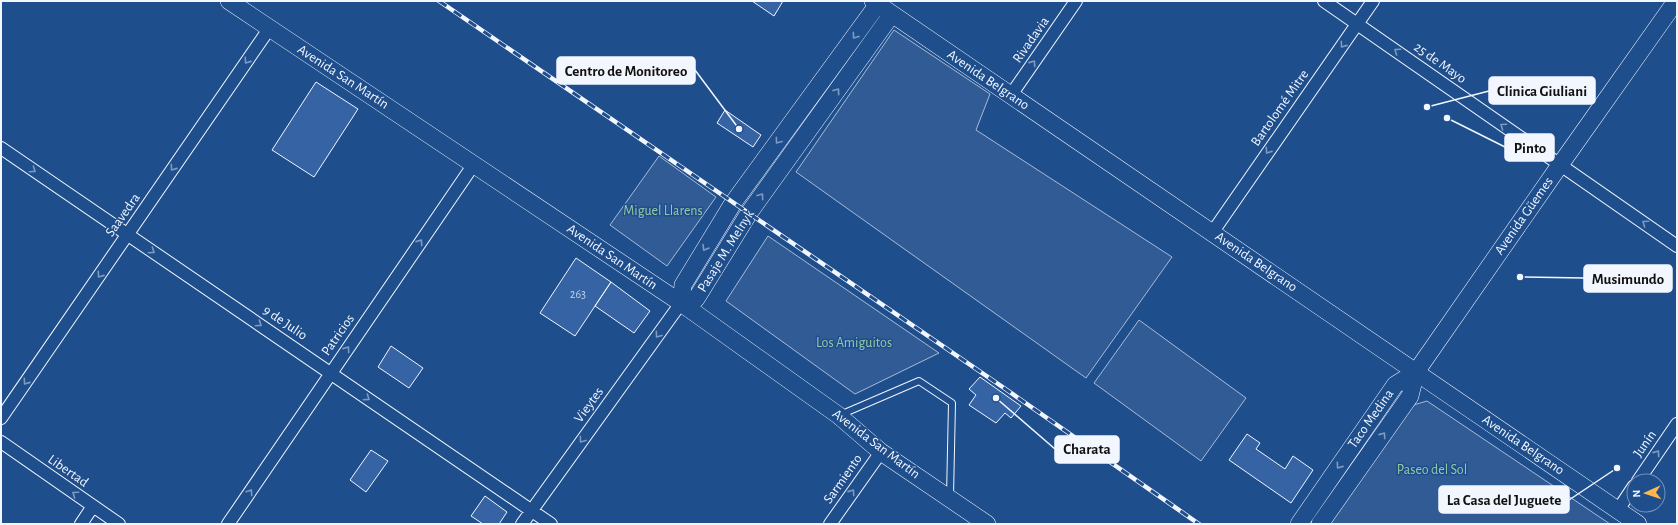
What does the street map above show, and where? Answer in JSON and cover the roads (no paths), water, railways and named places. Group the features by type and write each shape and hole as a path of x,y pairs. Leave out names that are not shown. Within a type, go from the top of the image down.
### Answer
{"main road":[{"name":"Avenida San Martín","path":"229,1 681,304 838,415 881,452 987,524"},
{"name":"Avenida Güemes","path":"1416,372 1560,164 1676,1"},
{"name":"Avenida Belgrano","path":"876,3 1638,524"},
{"name":"Pasaje M. Melnyk","path":"876,3 733,203 683,285 681,304 696,299 749,213 892,14"},
{"name":"Taco Medina","path":"1299,524 1395,385 1416,372"},
{"name":"Taco Medina","path":"1320,524 1410,396 1416,372"}],"street":[{"name":"Rivadavia","path":"1011,96 1076,1"},
{"name":"25 de Mayo","path":"1324,1 1677,246"},
{"name":"Bartolomé Mitre","path":"1212,233 1373,1"},
{"name":"Saavedra","path":"1,418 269,29"},
{"name":"9 de Julio","path":"1,148 551,524"},
{"name":"Patricios","path":"228,524 474,164"},
{"name":"Vieytes","path":"522,524 681,304"},
{"name":"Junín","path":"1643,473 1677,424"},
{"name":"Libertad","path":"1,442 119,524"},
{"name":"Sarmiento","path":"830,524 881,452"},
{"path":"1618,510 1626,498"},
{"path":"81,524 94,506"}],"lane":[{"path":"838,415 919,381 952,403 950,498"}],"railway":[{"path":"439,1 1004,388 1199,524"}],"place":[{"name":"Clinica Giuliani","path":"1427,107"},
{"name":"Pinto","path":"1447,118"},
{"name":"Centro de Monitoreo","path":"739,129"},
{"name":"Musimundo","path":"1520,277"},
{"name":"Charata","path":"996,398"},
{"name":"La Casa del Juguete","path":"1617,468"}],"park label":[{"name":"Miguel Llarens","path":"663,211"},
{"name":"Los Amiguitos","path":"854,343"},
{"name":"Paseo del Sol","path":"1432,470"}]}
